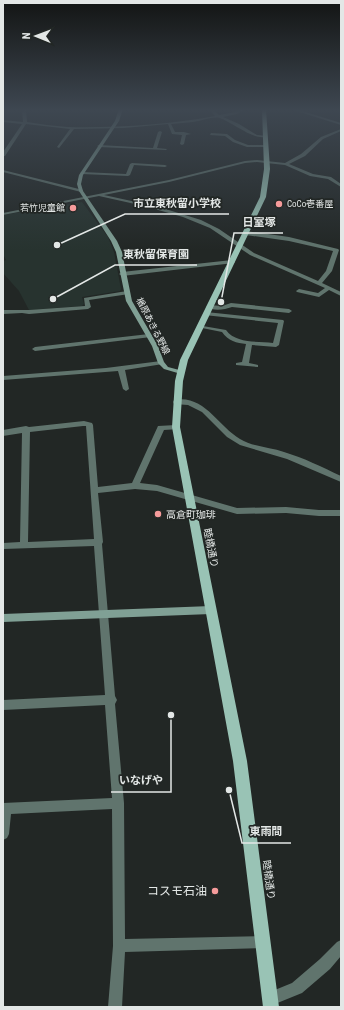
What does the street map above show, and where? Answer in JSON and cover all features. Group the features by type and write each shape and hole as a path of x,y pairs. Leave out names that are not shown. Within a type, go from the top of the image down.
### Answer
{"main road":[{"name":"楢原あきる野線","path":"93,156 82,173 79,184 81,191 84,198 112,237 119,252 122,274 129,301 149,336 161,363 166,368 181,372"},
{"name":"睦橋通り","path":"267,156 266,180 263,197 199,326 181,372 176,402 176,427 240,761 264,942 270,1003"},
{"path":"3,618 211,610"}],"street":[{"path":"286,164 301,156"},
{"path":"3,214 170,181 245,162 257,161 286,164 312,175 341,179"},
{"path":"82,173 128,175 132,164 165,166"},
{"path":"3,171 81,191"},
{"path":"330,178 341,186"},
{"path":"96,195 181,214 214,228 239,247 252,254 319,282 341,294"},
{"path":"246,233 336,250 329,271 319,282"},
{"path":"122,274 232,262"},
{"path":"299,291 319,295 329,288"},
{"path":"3,312 22,310 28,312 88,307 86,299 127,292"},
{"path":"207,310 231,306 289,311"},
{"path":"199,326 224,330 226,336 233,340 276,345 281,321 207,310"},
{"path":"35,349 149,336"},
{"path":"245,364 250,342"},
{"path":"3,378 161,363"},
{"path":"238,364 256,366"},
{"path":"121,368 126,389"},
{"path":"176,402 188,402 205,409 227,433 240,442 303,461 341,480"},
{"path":"3,433 84,423 89,425 112,700 118,803 118,946 115,1007"},
{"path":"135,486 160,428 176,427"},
{"path":"24,545 26,429"},
{"path":"95,490 135,486 157,488 237,511 286,510 341,513"},
{"path":"3,546 99,542"},
{"path":"3,705 112,700"},
{"path":"3,834 5,808 118,803"},
{"path":"118,946 264,942"},
{"path":"270,1003 296,988 325,964 341,946"}],"shaded area":[{"path":"82,202 108,237 114,252 121,289 120,291 82,297 84,304 82,306 29,310 19,291 3,273 3,261 6,260 3,254 3,215"}],"place":[{"name":"CoCo壱番屋","path":"279,204"},
{"name":"若竹児童館","path":"73,208"},
{"name":"市立東秋留小学校","path":"57,245"},
{"name":"東秋留保育園","path":"53,299"},
{"name":"日室塚","path":"221,302"},
{"name":"高倉町珈琲","path":"158,514"},
{"name":"いなげや","path":"171,715"},
{"name":"東雨間","path":"229,790"},
{"name":"コスモ石油","path":"215,891"}]}
